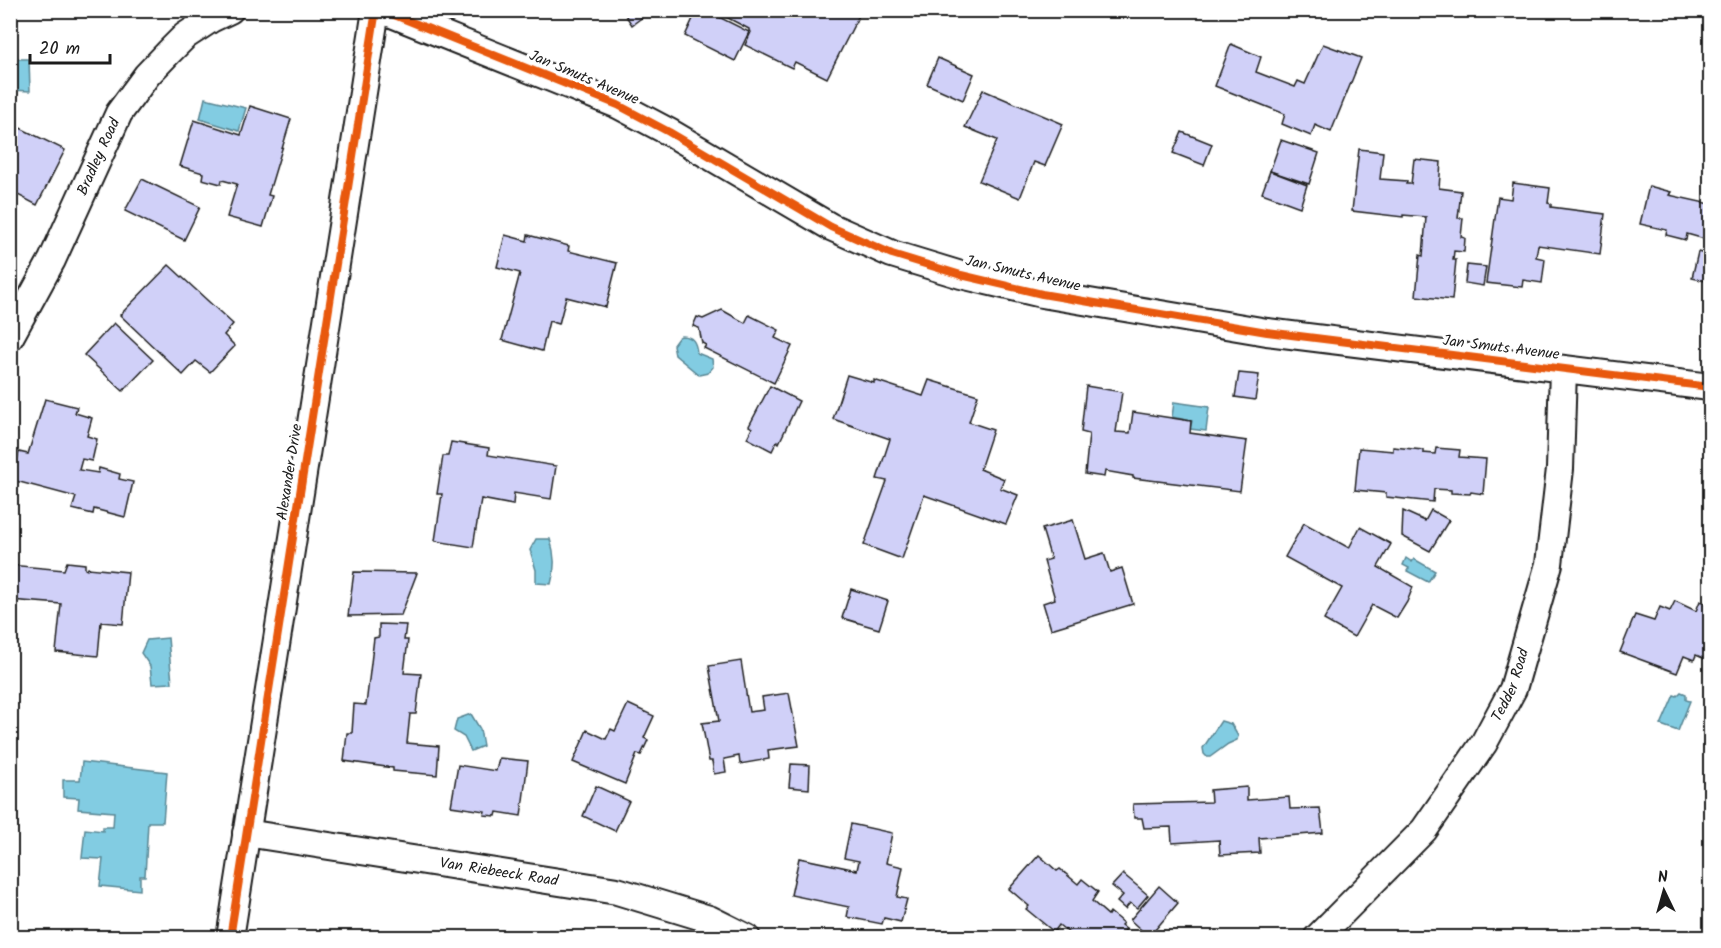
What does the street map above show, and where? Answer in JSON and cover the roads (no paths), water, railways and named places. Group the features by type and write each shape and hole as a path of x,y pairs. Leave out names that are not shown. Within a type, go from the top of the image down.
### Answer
{"street":[{"name":"Bradley Road","path":"10,337 52,260 119,113 147,75 185,36 230,10"},
{"name":"Alexander Drive","path":"230,938 376,10"},
{"name":"Jan Smuts Avenue","path":"382,10 618,105 669,132 831,227 892,254 961,275 1042,294 1268,332 1710,387"},
{"name":"Tedder Road","path":"1317,938 1424,830 1484,743 1513,689 1549,564 1560,469 1563,369"},
{"name":"Van Riebeeck Road","path":"246,833 617,891 709,919 747,938"}],"water":[{"path":"11,59 29,59 30,91 11,90"},
{"path":"205,98 246,108 239,131 200,119"},
{"path":"681,336 693,340 697,353 712,359 713,367 708,373 699,375 675,355 673,345"},
{"path":"1174,402 1209,407 1206,431 1190,429 1192,421 1172,417"},
{"path":"536,539 550,539 554,561 551,584 536,583 536,570 530,550"},
{"path":"1406,558 1412,562 1414,559 1435,571 1428,582 1407,571 1409,568 1403,565"},
{"path":"168,638 172,683 152,684 150,666 141,653 147,640"},
{"path":"1681,692 1686,694 1686,700 1690,701 1678,731 1661,725 1674,695 1677,696"},
{"path":"471,714 480,729 483,746 471,751 464,737 454,731 457,719"},
{"path":"1221,721 1231,724 1238,736 1237,740 1207,757 1203,748"},
{"path":"82,762 167,772 163,822 148,822 145,876 140,876 140,890 100,886 103,859 82,858 85,829 103,831 103,827 113,827 114,812 78,809 79,798 63,797 63,780 80,780"}]}
